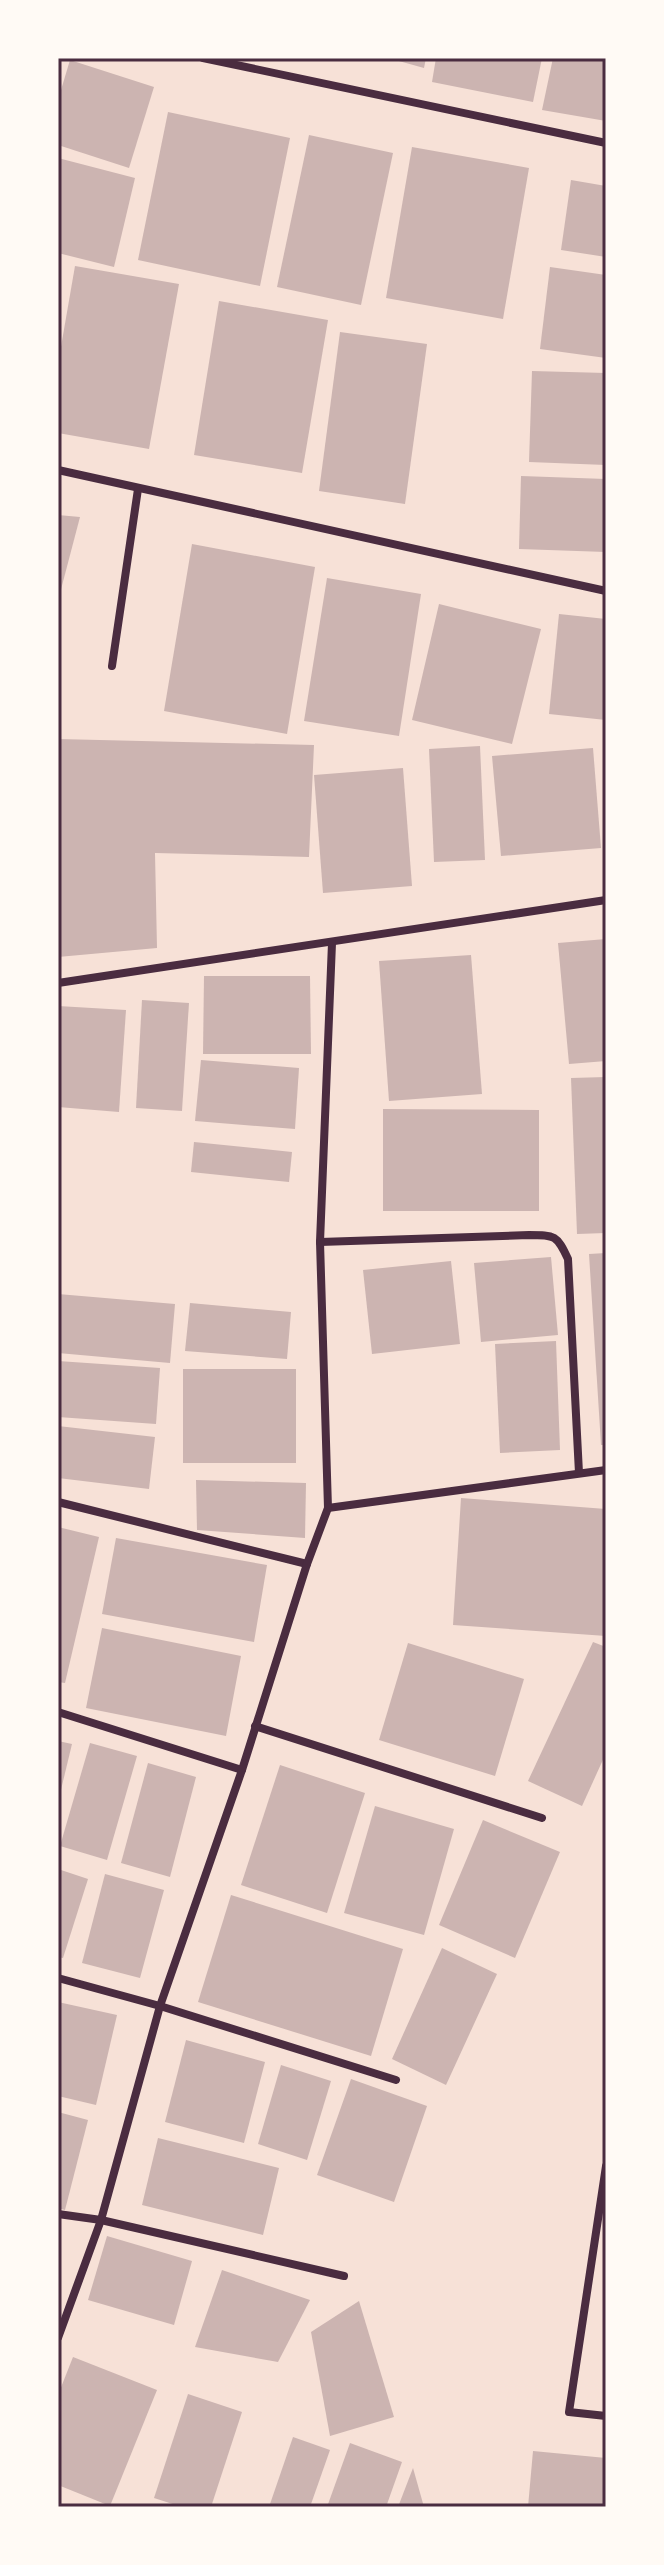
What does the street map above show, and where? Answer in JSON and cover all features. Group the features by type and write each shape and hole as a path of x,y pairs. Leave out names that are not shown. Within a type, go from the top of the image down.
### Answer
{"street":[{"path":"203,58 606,143"},
{"path":"58,470 606,591"},
{"path":"112,666 138,489"},
{"path":"58,983 606,900"},
{"path":"58,2338 101,2220 160,2006 328,1508 320,1242 332,943"},
{"path":"320,1242 529,1235 550,1235 560,1241 568,1259 579,1473"},
{"path":"328,1508 606,1470"},
{"path":"58,1502 307,1564"},
{"path":"58,1712 242,1770"},
{"path":"255,1726 542,1818"},
{"path":"58,1978 160,2006 396,2080"},
{"path":"606,2166 569,2412 606,2416"},
{"path":"58,2214 101,2220 344,2276"}],"building":[{"path":"388,58 426,58 424,68"},
{"path":"436,58 542,58 533,102 432,82"},
{"path":"553,58 606,58 606,121 542,110"},
{"path":"70,60 154,87 129,168 58,145 58,100"},
{"path":"168,112 290,138 260,286 138,260"},
{"path":"309,135 393,153 361,305 277,287"},
{"path":"412,147 529,168 503,319 386,298"},
{"path":"58,158 135,178 114,267 58,253"},
{"path":"571,180 606,186 606,257 561,250"},
{"path":"75,266 179,284 149,449 58,433 58,364"},
{"path":"550,267 606,275 606,358 540,349"},
{"path":"219,301 328,320 302,473 194,455"},
{"path":"340,332 427,344 405,504 319,491"},
{"path":"532,371 606,373 606,465 529,462"},
{"path":"521,476 606,479 606,552 519,549"},
{"path":"58,515 80,517 59,597 58,597"},
{"path":"192,544 315,567 287,734 164,711"},
{"path":"327,578 421,594 399,736 304,721"},
{"path":"439,604 541,629 512,744 412,720"},
{"path":"559,614 606,619 606,720 549,714"},
{"path":"58,739 314,745 309,857 155,853 157,948 58,957"},
{"path":"480,746 485,860 434,862 429,749"},
{"path":"593,748 601,848 501,856 492,756"},
{"path":"403,768 412,886 323,893 314,775"},
{"path":"606,939 606,1061 569,1064 558,943"},
{"path":"471,955 482,1094 389,1101 379,961"},
{"path":"204,976 310,976 311,1054 203,1054"},
{"path":"142,1000 189,1003 182,1111 136,1108"},
{"path":"58,1006 126,1010 119,1112 58,1107"},
{"path":"201,1060 299,1068 295,1129 195,1121"},
{"path":"606,1077 606,1233 577,1234 571,1078"},
{"path":"383,1109 539,1110 539,1211 383,1211"},
{"path":"194,1142 292,1152 289,1182 191,1172"},
{"path":"606,1253 606,1445 601,1445 589,1254"},
{"path":"551,1257 558,1335 481,1342 474,1263"},
{"path":"451,1261 460,1344 372,1354 363,1270"},
{"path":"58,1294 175,1304 170,1363 58,1353"},
{"path":"190,1303 291,1312 287,1359 185,1351"},
{"path":"556,1341 560,1450 500,1453 495,1344"},
{"path":"58,1361 160,1368 156,1424 58,1417"},
{"path":"183,1369 296,1369 296,1463 183,1463"},
{"path":"58,1426 155,1437 149,1489 58,1478"},
{"path":"196,1480 306,1483 305,1538 197,1530"},
{"path":"461,1498 606,1509 606,1636 453,1625"},
{"path":"58,1527 99,1537 65,1683 58,1682"},
{"path":"116,1538 267,1565 254,1642 102,1614"},
{"path":"102,1628 241,1656 226,1736 86,1708"},
{"path":"593,1642 606,1647 606,1753 582,1806 528,1781"},
{"path":"408,1643 524,1679 495,1776 379,1740"},
{"path":"58,1741 72,1744 59,1798 58,1797"},
{"path":"90,1743 137,1756 107,1860 60,1846"},
{"path":"148,1763 196,1777 170,1877 121,1863"},
{"path":"280,1765 365,1793 327,1913 241,1885"},
{"path":"375,1806 454,1829 424,1935 344,1913"},
{"path":"483,1820 560,1852 515,1958 439,1925"},
{"path":"58,1869 88,1879 63,1958 58,1957"},
{"path":"105,1874 164,1890 140,1978 82,1963"},
{"path":"231,1895 403,1949 371,2056 198,2002"},
{"path":"442,1948 497,1974 446,2085 392,2059"},
{"path":"58,2002 117,2015 96,2105 58,2096"},
{"path":"186,2040 265,2062 244,2143 165,2122"},
{"path":"281,2065 331,2081 307,2160 258,2144"},
{"path":"351,2079 427,2106 394,2202 317,2175"},
{"path":"58,2112 88,2120 65,2210 58,2208"},
{"path":"158,2138 279,2168 263,2235 142,2205"},
{"path":"107,2236 192,2261 174,2325 88,2300"},
{"path":"222,2270 310,2300 278,2362 195,2347"},
{"path":"359,2301 394,2417 330,2436 311,2332"},
{"path":"73,2357 157,2390 110,2506 58,2485 58,2395"},
{"path":"188,2394 242,2412 211,2507 182,2507 154,2498"},
{"path":"293,2437 330,2450 310,2507 269,2507"},
{"path":"350,2443 402,2462 386,2507 327,2507"},
{"path":"533,2451 606,2458 606,2507 528,2507"},
{"path":"413,2468 424,2507 398,2507"}]}
